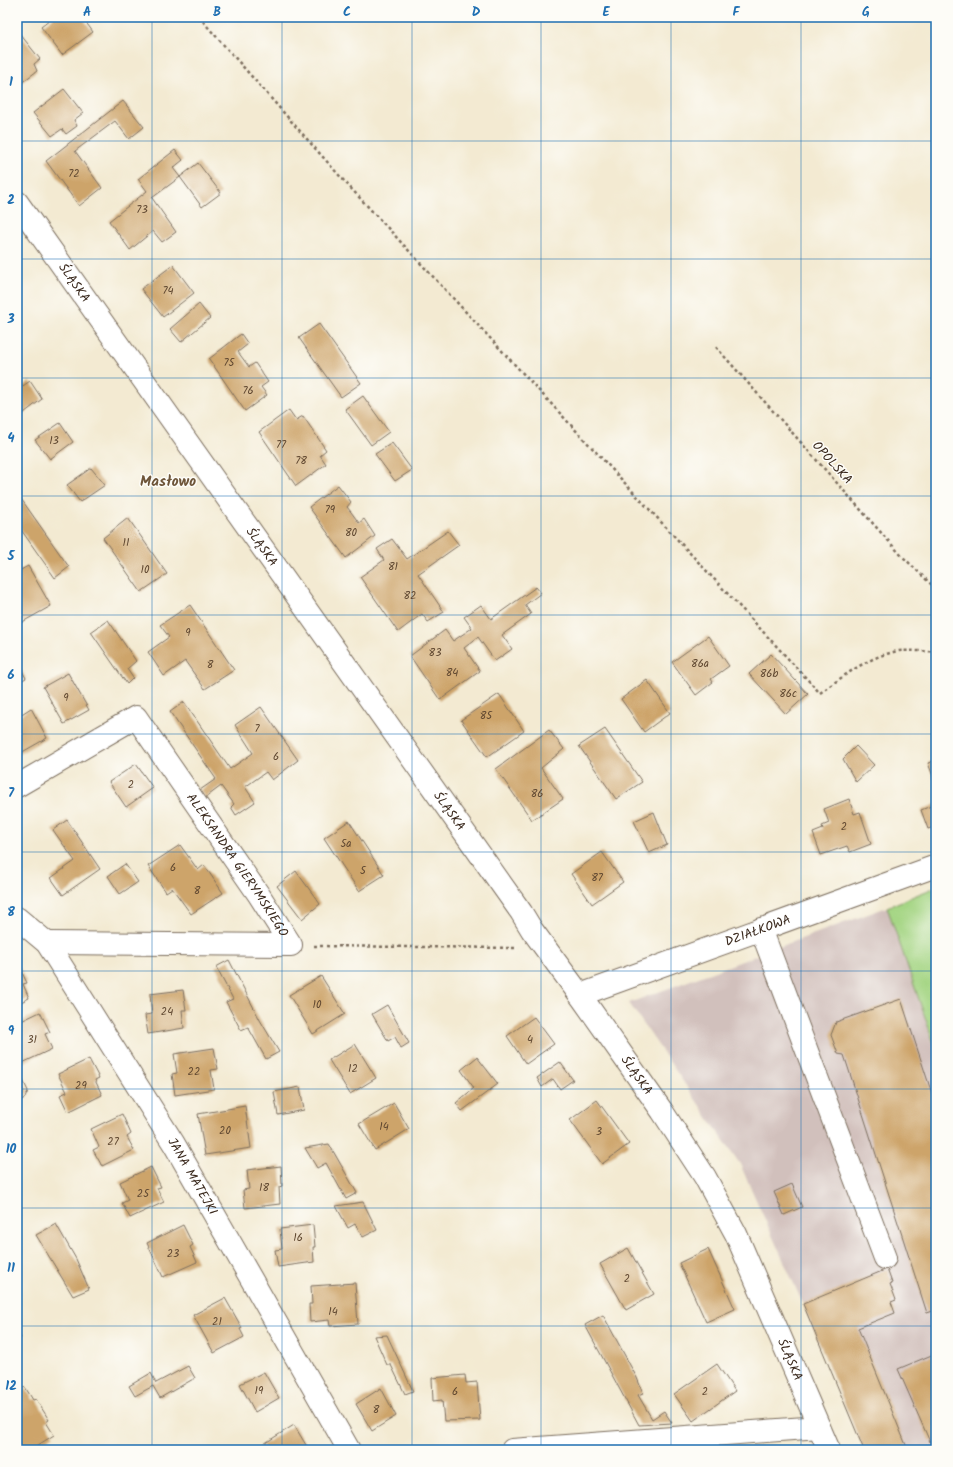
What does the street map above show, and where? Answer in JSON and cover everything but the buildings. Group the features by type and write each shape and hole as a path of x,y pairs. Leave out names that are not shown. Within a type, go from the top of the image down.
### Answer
{"street":[{"name":"ŚLĄSKA","path":"17,202 521,912 532,930 662,1111 708,1183 736,1234 829,1450"},
{"name":"ALEKSANDRA GIERYMSKIEGO","path":"17,786 136,717 291,945"},
{"name":"DZIAŁKOWA","path":"580,995 936,866"},
{"name":"JANA MATEJKI","path":"17,918 47,943 174,1144 349,1450"},
{"path":"761,929 884,1258"},
{"name":"ALEKSANDRA GIERYMSKIEGO","path":"47,943 291,945"},
{"path":"512,1450 743,1441 819,1427"}],"path":[{"path":"199,17 345,182 820,694 852,670 879,655 900,651 936,651"},
{"name":"OPOLSKA","path":"716,347 901,555 936,589"},
{"path":"291,945 523,948"}],"shaded area":[{"path":"887,907 936,1051 936,1450 864,1450 803,1304 740,1164 629,1003"}],"green space":[{"path":"936,887 936,1049 887,907"}],"district":[{"name":"Masłowo","path":"168,482"}]}
